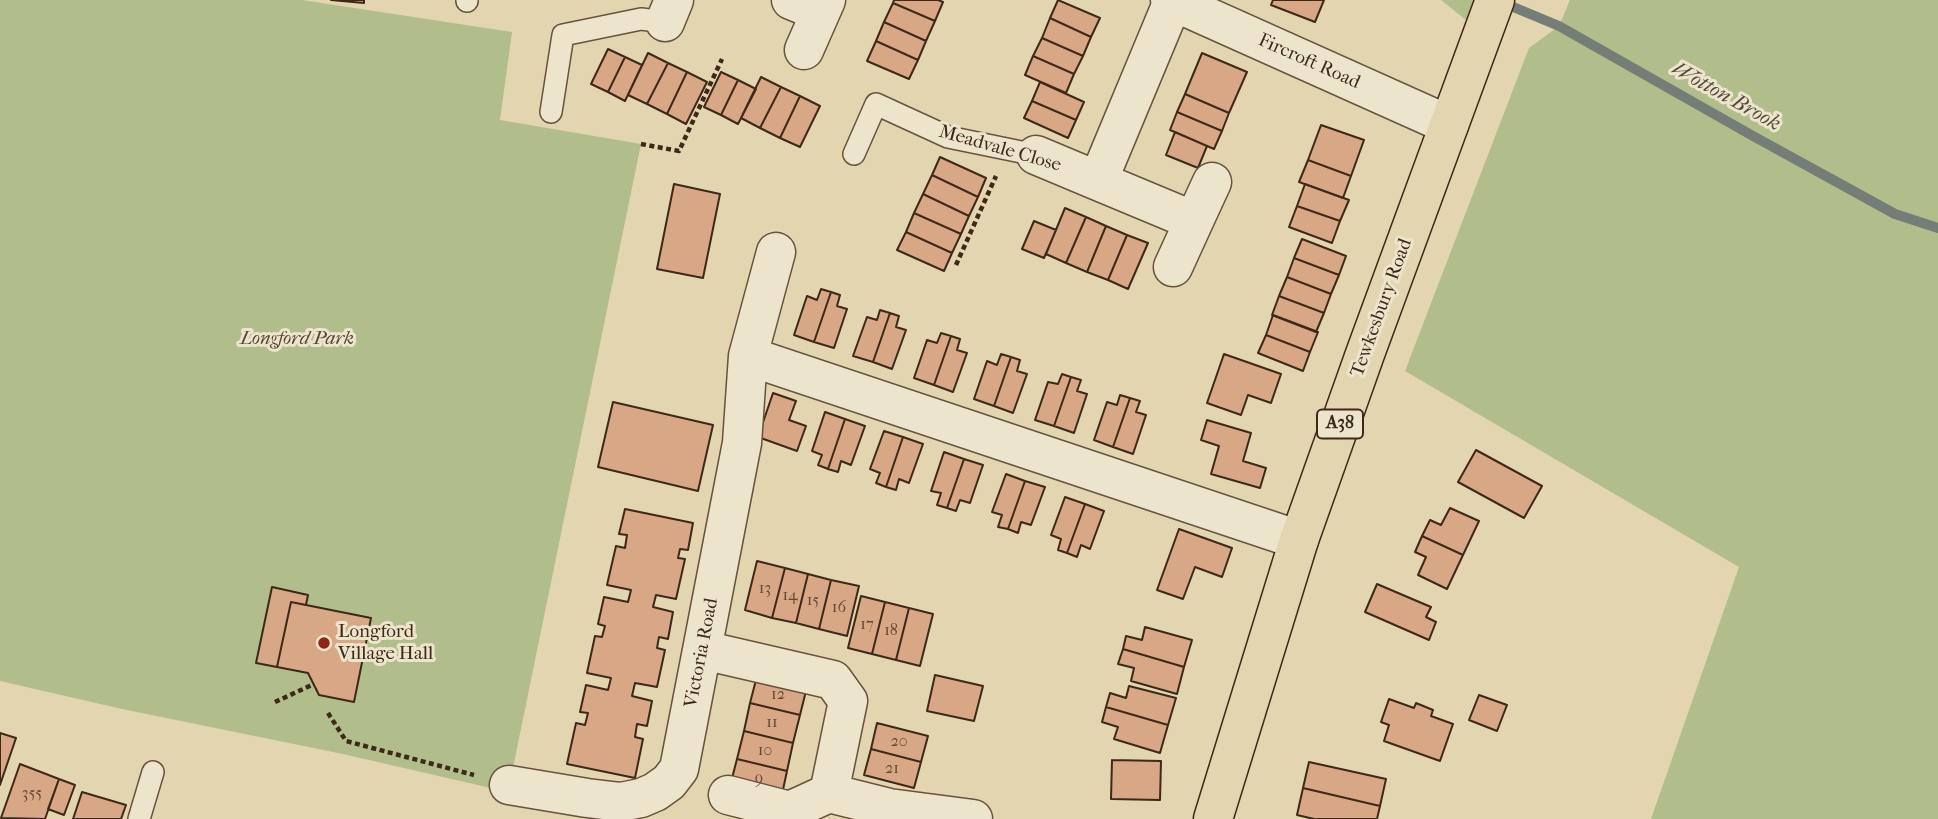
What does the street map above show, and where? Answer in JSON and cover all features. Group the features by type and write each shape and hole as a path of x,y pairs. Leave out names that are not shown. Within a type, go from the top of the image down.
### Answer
{"main road":[{"name":"Tewkesbury Road","path":"1213,819 1299,540 1488,17"}],"street":[{"name":"Fircroft Road","path":"1171,1 1448,125"},
{"path":"1098,181 1171,1"},
{"path":"804,50 813,4"},
{"name":"Meadvale Close","path":"1023,152 1194,221"},
{"path":"1173,267 1212,182"},
{"name":"Victoria Road","path":"509,785 621,802 655,792 669,782 679,769 742,443 748,356 776,252"},
{"path":"748,356 1299,540"},
{"path":"703,650 833,680 848,701 829,793"},
{"path":"729,795 786,810 829,793 889,808 973,819"}],"lane":[{"path":"551,111 563,35 670,11"},
{"name":"Meadvale Close","path":"854,154 876,104 948,137 1023,152"},
{"path":"139,819 153,772"}],"path":[{"path":"641,144 679,151 722,59"},
{"path":"956,265 1023,152"},
{"path":"275,702 313,684"},
{"path":"328,713 346,741 509,785"}],"green space":[{"name":"Longford Park","path":"0,0 302,0 512,32 500,120 641,144 508,792 0,681"},
{"path":"1441,0 1495,0 1482,33"},
{"path":"1570,0 1938,0 1938,819 1651,819 1739,567 1405,371 1529,48 1559,26"}],"building":[{"path":"331,0 364,0 364,3"},
{"path":"894,0 943,2 935,21 893,3"},
{"path":"1058,0 1100,18 1091,37 1050,18"},
{"path":"1273,0 1324,0 1315,22 1271,5"},
{"path":"893,3 935,21 926,41 884,22"},
{"path":"1050,18 1091,37 1083,56 1042,38"},
{"path":"884,22 926,41 918,60 876,41"},
{"path":"1042,38 1083,56 1074,74 1033,56"},
{"path":"876,41 918,60 909,79 867,61"},
{"path":"608,49 625,57 608,92 591,84"},
{"path":"648,53 668,63 647,104 628,95"},
{"path":"1202,53 1247,72 1229,113 1185,94"},
{"path":"1033,56 1074,74 1066,93 1025,75"},
{"path":"625,57 642,65 625,101 608,92"},
{"path":"668,63 687,72 667,114 647,104"},
{"path":"687,72 707,82 686,124 667,114"},
{"path":"721,72 738,80 721,115 704,107"},
{"path":"761,77 781,87 760,128 741,118"},
{"path":"738,80 756,89 738,124 721,115"},
{"path":"1040,82 1084,102 1076,120 1032,101"},
{"path":"781,87 800,96 780,138 760,128"},
{"path":"1185,94 1229,113 1222,131 1177,112"},
{"path":"800,96 820,106 800,147 780,138"},
{"path":"1032,101 1076,120 1068,138 1024,118"},
{"path":"1177,112 1222,131 1214,149 1170,130"},
{"path":"1321,125 1364,140 1351,176 1308,160"},
{"path":"1175,132 1207,146 1198,168 1166,155"},
{"path":"940,157 986,178 978,197 932,175"},
{"path":"1308,160 1351,176 1343,198 1299,182"},
{"path":"932,175 978,197 969,216 923,194"},
{"path":"674,184 720,194 703,278 657,269"},
{"path":"1305,184 1349,200 1340,221 1297,206"},
{"path":"923,194 969,216 961,234 914,213"},
{"path":"1297,206 1340,221 1332,243 1289,227"},
{"path":"1065,208 1086,217 1066,263 1046,254"},
{"path":"914,213 961,234 952,253 906,232"},
{"path":"1086,217 1106,226 1087,272 1066,263"},
{"path":"1034,221 1056,230 1044,258 1022,249"},
{"path":"1106,226 1127,235 1108,280 1087,272"},
{"path":"906,232 952,253 944,271 897,250"},
{"path":"1127,235 1148,243 1128,289 1108,280"},
{"path":"1302,239 1346,256 1339,275 1294,258"},
{"path":"1294,258 1339,275 1331,294 1287,277"},
{"path":"1287,277 1331,294 1324,313 1279,296"},
{"path":"821,289 831,292 814,342 794,335 807,296 817,300"},
{"path":"831,292 840,295 837,306 847,309 834,348 814,342"},
{"path":"1279,296 1324,313 1316,332 1272,315"},
{"path":"880,310 890,313 873,362 853,356 867,317 877,320"},
{"path":"890,313 899,316 896,327 906,330 892,369 873,362"},
{"path":"1273,315 1318,332 1310,352 1266,335"},
{"path":"941,333 951,336 934,385 914,378 927,340 937,343"},
{"path":"1266,335 1310,352 1303,371 1258,353"},
{"path":"951,336 960,339 957,350 967,353 953,392 934,385"},
{"path":"1001,354 1011,357 994,406 974,399 987,361 997,365"},
{"path":"1224,354 1281,374 1271,403 1248,395 1241,415 1207,403"},
{"path":"1011,357 1020,360 1017,371 1027,374 1013,413 994,406"},
{"path":"1062,374 1071,377 1054,426 1035,420 1048,382 1058,384"},
{"path":"1071,377 1081,380 1077,391 1087,394 1074,433 1054,426"},
{"path":"773,393 796,401 789,420 806,426 797,451 758,437"},
{"path":"1120,395 1130,398 1113,447 1094,440 1107,402 1117,405"},
{"path":"1130,398 1140,401 1136,412 1146,415 1133,454 1113,447"},
{"path":"613,402 713,425 698,491 598,467"},
{"path":"825,412 845,419 828,469 818,465 822,455 812,451"},
{"path":"845,419 865,426 851,465 841,461 838,472 828,469"},
{"path":"1207,420 1251,433 1243,461 1266,468 1260,488 1211,474 1219,446 1201,440"},
{"path":"884,431 903,437 886,487 876,483 880,473 870,469"},
{"path":"903,437 923,444 909,483 899,479 896,490 886,487"},
{"path":"1476,450 1542,486 1524,518 1458,482"},
{"path":"944,452 964,459 947,508 937,505 941,493 931,491"},
{"path":"964,459 983,465 970,503 960,500 956,511 947,508"},
{"path":"1006,474 1025,481 1008,529 998,527 1002,515 992,512"},
{"path":"1025,481 1045,487 1031,525 1021,522 1018,533 1008,529"},
{"path":"1065,497 1085,504 1067,553 1058,550 1061,539 1051,535"},
{"path":"1085,504 1104,511 1090,549 1081,545 1077,557 1067,553"},
{"path":"1450,508 1479,521 1463,555 1422,536 1430,520 1441,525"},
{"path":"625,509 693,523 688,550 680,549 678,558 685,559 676,599 656,595 653,607 673,612 668,639 659,637 657,648 665,650 657,687 635,683 632,696 652,701 647,726 637,724 635,737 643,739 635,778 567,764 576,723 585,725 588,713 580,712 586,685 608,690 611,678 587,673 595,636 602,637 605,626 598,624 604,597 628,602 631,590 607,585 616,546 625,548 627,535 619,534"},
{"path":"1179,529 1232,548 1222,577 1195,567 1183,599 1157,590"},
{"path":"1422,536 1463,555 1447,589 1418,575 1426,557 1415,552"},
{"path":"757,561 785,568 772,618 745,610"},
{"path":"785,568 808,574 796,623 772,618"},
{"path":"808,574 831,580 819,629 796,623"},
{"path":"831,580 859,586 847,636 819,629"},
{"path":"1377,584 1431,607 1426,617 1436,622 1429,640 1365,612"},
{"path":"272,587 308,595 306,605 291,602 277,667 256,663"},
{"path":"861,596 885,602 872,654 848,648"},
{"name":"Longford Village Hall","path":"291,602 371,618 354,702 319,695 308,673 277,667"},
{"path":"885,602 909,608 896,660 872,654"},
{"path":"909,608 933,614 920,666 896,660"},
{"path":"1145,627 1192,640 1184,667 1123,649 1126,636 1142,640"},
{"path":"1123,649 1184,667 1177,694 1131,681 1134,668 1118,664"},
{"path":"935,675 983,686 974,721 927,711"},
{"path":"757,676 807,687 800,715 750,703"},
{"path":"1129,686 1176,698 1168,725 1106,707 1110,693 1126,698"},
{"path":"1479,695 1507,705 1497,731 1469,720"},
{"path":"1389,699 1414,708 1416,703 1433,710 1431,716 1453,724 1440,761 1384,741 1389,725 1381,722"},
{"path":"750,703 800,715 793,743 744,731"},
{"path":"1106,707 1168,725 1160,753 1114,739 1118,727 1102,722"},
{"path":"877,723 928,736 921,762 871,749"},
{"path":"744,731 793,743 787,771 737,759"},
{"path":"0,733 16,738 0,785"},
{"path":"871,749 921,762 914,788 864,775"},
{"path":"737,759 787,771 781,799 730,786"},
{"path":"1112,760 1161,761 1160,800 1111,799"},
{"path":"1309,762 1386,779 1380,806 1303,788"},
{"path":"20,764 59,779 45,819 1,818"},
{"path":"59,779 75,785 64,815 48,809"},
{"path":"1303,788 1380,806 1377,819 1314,819 1297,815"},
{"path":"82,792 126,805 121,819 73,819"}],"waterway":[{"name":"Wotton Brook","path":"1501,2 1559,26 1895,214 1938,228"}],"place":[{"name":"Longford Village Hall","path":"324,643"}]}
